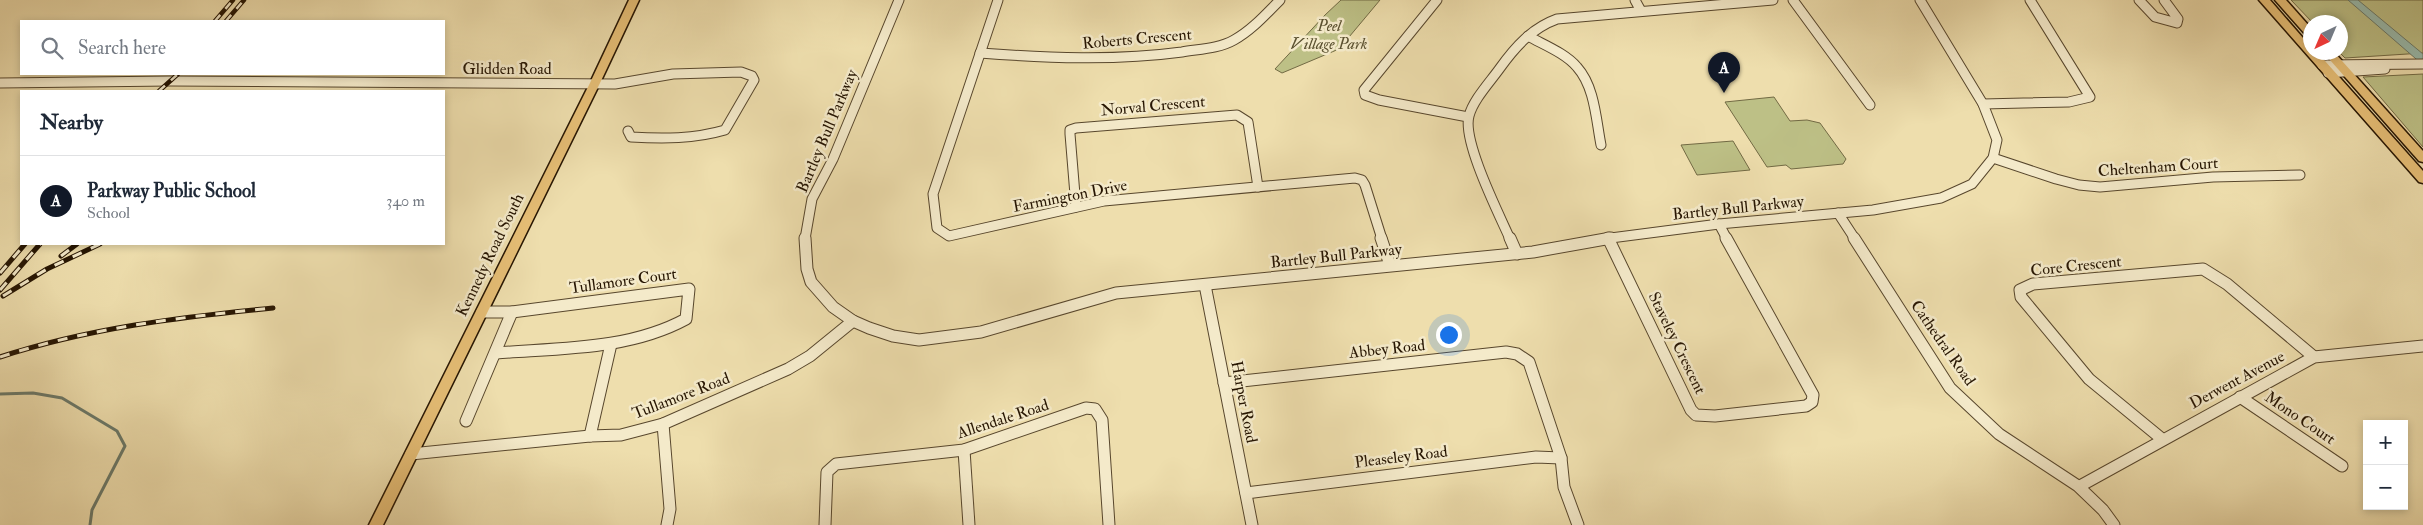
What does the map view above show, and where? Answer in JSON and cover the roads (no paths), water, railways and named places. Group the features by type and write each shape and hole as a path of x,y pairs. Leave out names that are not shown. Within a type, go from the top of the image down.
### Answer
{"main road":[{"name":"Kennedy Road South","path":"376,525 595,84 634,0"},
{"path":"2264,0 2423,180"},
{"path":"2280,0 2303,25"},
{"path":"2336,60 2423,158"}],"street":[{"name":"Bartley Bull Parkway","path":"899,0 833,159 812,199 804,243 811,282 824,298 853,321 893,336 919,340 981,332 1116,293 1390,264 1517,254 1608,238 1718,224 1912,205 1941,198 1972,184 1993,158"},
{"name":"Farmington Drive","path":"998,0 934,194 937,228 942,233 949,236 1104,201 1355,178 1362,180 1365,185 1390,264"},
{"name":"Roberts Crescent","path":"980,53 1066,59 1106,59 1171,54 1220,46 1246,32 1280,0"},
{"path":"1437,0 1364,90 1365,95 1379,100 1468,118"},
{"path":"1635,0 1641,11"},
{"path":"1517,254 1480,167 1470,139 1468,118 1501,66 1528,36 1546,22 1557,19 1772,0"},
{"path":"1793,0 1870,105"},
{"path":"1920,0 1983,104 1997,140 1993,158"},
{"path":"1983,104 2069,102 2090,97 2030,0"},
{"path":"2139,0 2161,22 2177,24 2178,20 2164,0"},
{"path":"1528,36 1570,62 1581,73 1587,83 1601,145"},
{"path":"2325,69 2376,70 2423,64"},
{"name":"Glidden Road","path":"0,83 170,81 595,84 630,83 673,74 741,72 752,76 754,80 725,130 709,135 658,139 631,137 628,131"},
{"name":"Norval Crescent","path":"1076,207 1070,130 1076,128 1237,115 1248,122 1258,187"},
{"name":"Cheltenham Court","path":"1993,158 2071,183 2100,187 2204,178 2300,175"},
{"name":"Cathedral Road","path":"1838,213 1950,388 1973,411 2007,439 2056,468 2080,486 2114,525"},
{"name":"Staveley Crescent","path":"1608,238 1691,410 1696,415 1715,416 1806,406 1812,402 1813,395 1718,224"},
{"name":"Core Crescent","path":"2162,439 2089,380 2021,297 2020,290 2033,284 2193,268 2203,269 2211,272 2314,357"},
{"name":"Harper Road","path":"1205,285 1252,525"},
{"name":"Tullamore Court","path":"482,312 512,312 689,289 686,319 674,327 611,344 496,353"},
{"path":"466,421 512,312"},
{"name":"Tullamore Road","path":"411,454 590,436 621,435 663,424 788,368 810,356 853,321"},
{"path":"590,436 611,344"},
{"name":"Derwent Avenue","path":"2080,486 2162,439 2314,357 2423,346"},
{"name":"Abbey Road","path":"1224,383 1512,352 1521,355 1529,362 1561,458 1564,487 1578,525"},
{"name":"Mono Court","path":"2240,397 2342,466"},
{"name":"Allendale Road","path":"825,525 827,472 836,464 964,450 1086,408 1095,409 1102,420 1109,525"},
{"path":"663,424 670,509 667,525"},
{"path":"964,450 969,525"},
{"name":"Pleaseley Road","path":"1246,493 1536,457 1561,458"}],"waterway":[{"path":"0,394 33,393 62,398 117,431 125,446 92,510 90,525"}],"railway":[{"path":"216,20 233,0"},
{"path":"227,20 244,0"},
{"path":"160,90 177,75"},
{"path":"0,273 24,245"},
{"path":"0,290 39,245"},
{"path":"61,256 76,245"},
{"path":"3,296 47,269 98,245"},
{"path":"0,357 67,338 101,331 204,315 273,308"}],"place":[{"name":"Parkway Public School","path":"1724,93"}],"park label":[{"name":"Peel Village Park","path":"1329,35"}]}
